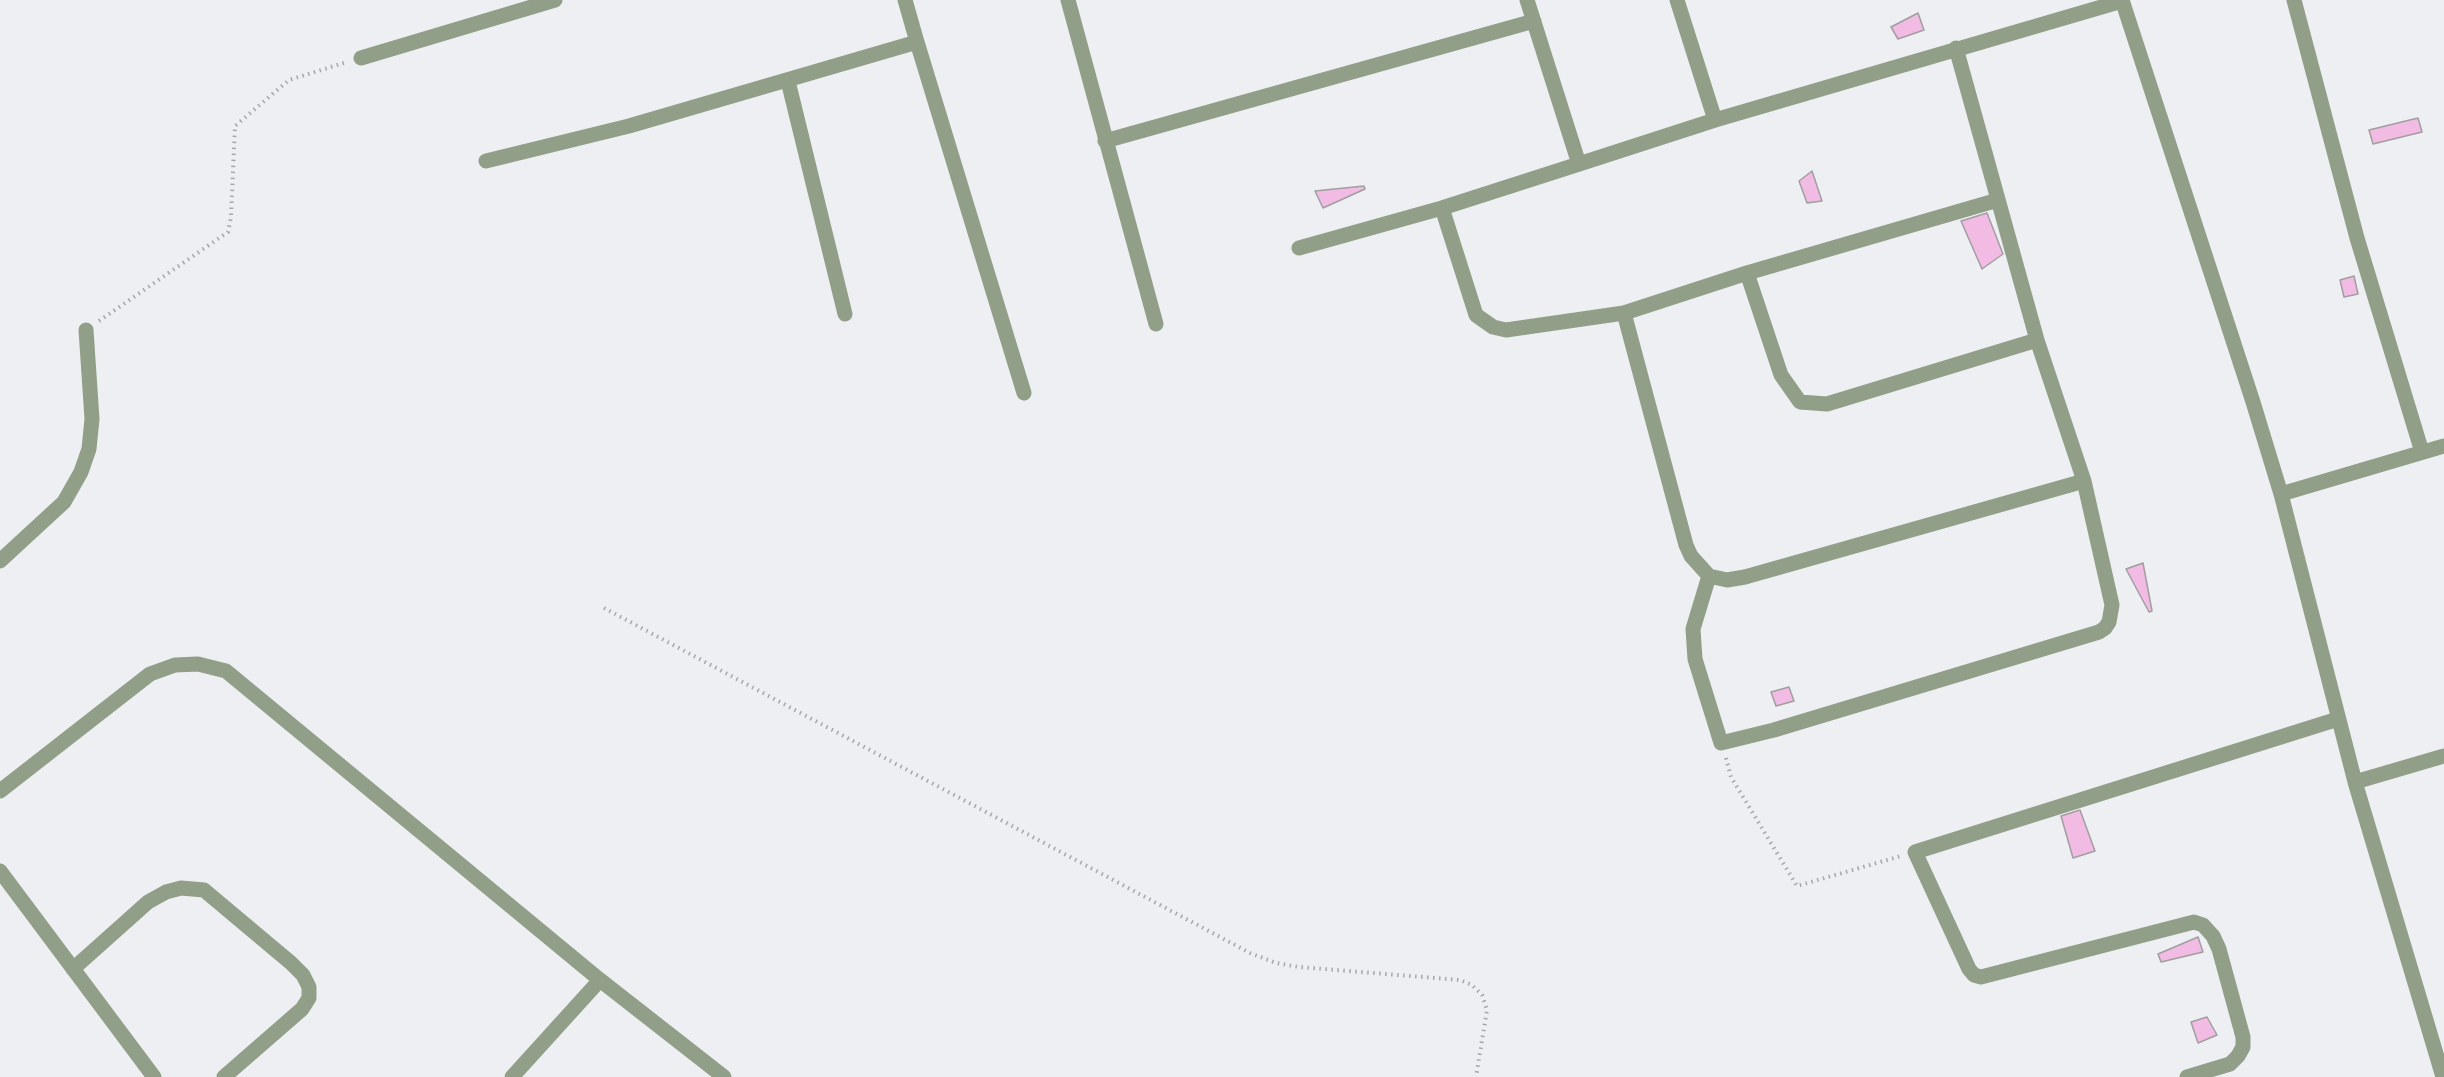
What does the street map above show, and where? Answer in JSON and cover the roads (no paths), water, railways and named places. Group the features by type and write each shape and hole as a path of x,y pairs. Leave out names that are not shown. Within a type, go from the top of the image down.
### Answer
{"street":[{"path":"361,58 555,0"},
{"path":"905,0 1024,393"},
{"path":"1070,0 1105,141 1156,324"},
{"path":"1527,0 1578,164"},
{"path":"1677,0 1715,120"},
{"path":"1299,248 1442,208 1715,120 2122,0 2281,494 2355,782 2443,1077"},
{"path":"2294,0 2357,238 2422,452"},
{"path":"1105,141 1534,21"},
{"path":"486,161 629,126 917,42"},
{"path":"1709,576 1693,629 1694,649 1721,743 1774,730 2099,632 2109,622 2112,605 2085,481 2037,340 1956,48"},
{"path":"788,81 845,314"},
{"path":"1442,208 1476,315 1492,327 1506,330 1624,313 1747,273 1998,200"},
{"path":"1747,273 1782,375 1800,402 1827,404 2037,340"},
{"path":"1624,313 1686,545 1691,556 1709,576 1727,580 1745,577 2085,481"},
{"path":"0,561 64,502 81,472 89,449 92,419 86,330"},
{"path":"2281,494 2444,446"},
{"path":"0,791 150,674 175,665 198,664 226,671 600,980 724,1077"},
{"path":"2187,1077 2230,1064 2243,1047 2243,1037 2219,949 2213,936 2203,925 2194,922 1981,977 1974,975 1969,969 1914,852 2338,719"},
{"path":"2355,782 2444,756"},
{"path":"0,870 154,1077"},
{"path":"73,969 148,902 166,892 181,888 204,890 291,963 303,975 309,987 309,998 302,1009 224,1077"},
{"path":"512,1077 600,980"}]}
